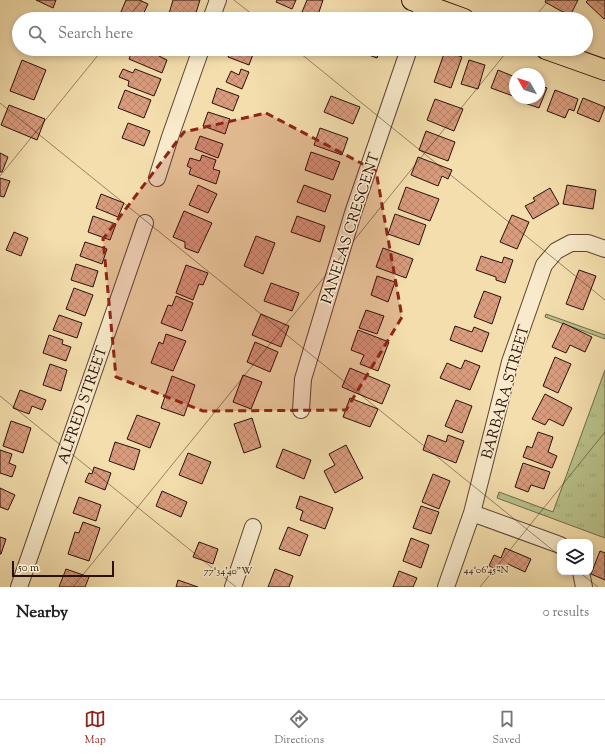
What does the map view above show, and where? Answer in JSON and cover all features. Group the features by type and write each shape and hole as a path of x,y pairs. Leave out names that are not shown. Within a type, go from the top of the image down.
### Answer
{"main road":[{"path":"419,8 435,12"},
{"path":"566,56 605,70"}],"street":[{"path":"214,12 218,0"},
{"path":"157,178 199,56"},
{"name":"PANELAS CRESCENT","path":"301,410 303,380 351,220 407,56"},
{"name":"ALFRED STREET","path":"20,587 145,223"},
{"name":"BARBARA STREET","path":"446,587 472,513 510,362 544,265 556,251 571,243 588,243 605,249"},
{"path":"472,513 557,544"},
{"path":"233,587 253,527"},
{"path":"582,575 584,587"}],"highlighted area":[{"path":"266,113 376,171 402,317 346,410 203,411 116,377 103,239 184,132"}],"green space":[{"path":"546,314 605,335 605,339 545,317"},
{"path":"605,370 605,538 497,498 499,492 553,512"}],"building":[{"path":"36,0 56,0 53,8"},
{"path":"126,0 139,0 148,4 144,12 121,12"},
{"path":"173,0 200,0 196,12 169,12"},
{"path":"277,0 296,0 292,9 276,2"},
{"path":"307,0 323,0 319,12 302,12"},
{"path":"546,0 578,0 572,12 563,12 545,2"},
{"path":"588,0 605,0 604,19 586,2"},
{"path":"130,56 159,56 167,60 162,73 129,59"},
{"path":"228,56 252,56 249,65"},
{"path":"443,56 462,57 451,88 434,82"},
{"path":"22,60 46,70 34,100 10,91"},
{"path":"469,60 485,65 478,89 461,84"},
{"path":"123,69 133,73 135,69 161,79 154,96 128,86 129,81 119,77"},
{"path":"241,69 249,72 242,89 226,82 231,71 239,75"},
{"path":"498,70 509,75 509,95 491,88"},
{"path":"217,88 239,96 233,111 212,103"},
{"path":"125,90 151,100 144,118 118,108"},
{"path":"555,90 578,99 574,111 569,109 565,118 547,111"},
{"path":"331,96 360,107 353,124 324,112"},
{"path":"583,98 605,107 599,122 577,113"},
{"path":"435,99 463,109 454,131 427,120"},
{"path":"528,104 541,104 539,108"},
{"path":"9,105 45,119 37,140 1,125"},
{"path":"208,112 230,119 225,134 203,126"},
{"path":"128,123 150,131 144,146 122,138"},
{"path":"320,128 348,138 342,155 314,145"},
{"path":"426,131 455,142 448,161 419,150"},
{"path":"200,136 223,144 218,158 195,149"},
{"path":"311,152 340,162 333,180 305,170"},
{"path":"0,153 8,157 2,172 0,172"},
{"path":"202,155 216,160 213,169 220,171 216,184 189,174 191,168 187,166 190,158 200,161"},
{"path":"418,157 452,170 448,179 442,176 438,186 411,175"},
{"path":"0,178 10,181 4,197 0,196"},
{"path":"198,185 217,194 208,213 189,205"},
{"path":"304,185 331,195 325,212 297,202"},
{"path":"567,185 596,190 593,209 563,204"},
{"path":"406,187 439,199 430,221 398,209"},
{"path":"550,188 559,204 533,219 525,206 535,201 533,198"},
{"path":"101,194 124,203 118,217 96,208"},
{"path":"184,211 212,223 198,253 185,248 185,242 173,237"},
{"path":"395,214 426,225 419,245 388,234"},
{"path":"512,215 529,222 517,249 500,242"},
{"path":"93,216 116,224 110,240 88,232"},
{"path":"297,216 325,226 320,242 291,232"},
{"path":"14,232 28,238 21,256 6,250"},
{"path":"256,236 275,243 263,274 244,266"},
{"path":"85,242 107,249 102,264 80,256"},
{"path":"383,248 413,259 406,278 376,267"},
{"path":"481,256 502,263 504,257 513,260 505,283 496,280 496,277 476,270"},
{"path":"76,264 98,271 93,287 71,280"},
{"path":"186,265 208,273 203,285 199,284 193,300 176,293"},
{"path":"579,270 596,276 583,310 566,304"},
{"path":"377,276 395,282 388,302 371,295"},
{"path":"271,283 299,293 292,311 264,301"},
{"path":"74,288 93,295 85,316 66,309"},
{"path":"484,291 501,297 492,324 474,317"},
{"path":"176,296 193,303 182,331 161,323 168,305 172,306"},
{"path":"366,310 384,316 377,334 359,328"},
{"path":"261,314 289,326 281,347 252,335"},
{"path":"59,315 82,323 77,338 53,330"},
{"path":"563,323 592,337 585,352 570,345 566,353 552,347"},
{"path":"455,326 472,332 474,327 489,333 482,352 450,340"},
{"path":"358,330 389,342 378,371 360,364 364,355 351,350"},
{"path":"166,334 186,341 173,371 151,363 159,342 163,344"},
{"path":"49,335 63,340 62,344 71,347 66,361 43,353"},
{"path":"255,342 278,352 270,372 247,362"},
{"path":"555,357 571,364 558,393 543,386"},
{"path":"465,360 480,366 470,390 440,378 447,363 461,369"},
{"path":"50,364 67,370 61,391 43,385"},
{"path":"350,368 390,385 382,404 342,387"},
{"path":"243,375 262,382 251,409 233,402"},
{"path":"172,376 195,385 184,416 161,408"},
{"path":"20,390 46,400 42,410 32,406 29,414 13,408"},
{"path":"545,394 572,408 563,426 549,419 545,425 532,419"},
{"path":"350,398 378,409 370,427 343,417"},
{"path":"456,400 472,406 462,433 445,426"},
{"path":"137,415 160,423 150,448 127,439"},
{"path":"252,418 261,447 244,453 234,424"},
{"path":"11,421 31,428 23,453 3,446"},
{"path":"538,432 553,437 548,452 557,456 552,468 523,457 527,446 532,448"},
{"path":"428,435 446,442 448,435 464,441 456,463 423,450"},
{"path":"115,442 140,450 134,470 109,461"},
{"path":"346,445 363,478 335,493 324,471 335,465 329,454"},
{"path":"283,449 311,460 304,479 276,467"},
{"path":"0,450 12,454 9,463 16,466 12,477 0,473"},
{"path":"188,453 211,462 202,484 179,475"},
{"path":"523,463 550,472 544,489 531,485 528,492 515,487"},
{"path":"94,467 111,473 105,490 85,482 89,473 92,474"},
{"path":"433,474 450,481 439,509 422,502"},
{"path":"0,488 15,495 8,510 0,507"},
{"path":"162,491 187,502 181,517 156,506"},
{"path":"300,496 333,508 325,529 300,520 303,511 296,508"},
{"path":"79,497 101,505 96,521 73,513"},
{"path":"421,506 439,512 431,534 413,528"},
{"path":"83,522 100,528 89,561 68,554 75,532 79,533"},
{"path":"288,527 308,535 300,556 279,549"},
{"path":"0,537 6,539 1,554 0,554"},
{"path":"411,538 429,545 421,568 403,561"},
{"path":"199,542 218,549 213,564 193,557"},
{"path":"505,548 531,559 525,572 508,564 504,573 489,566 494,555 501,558"},
{"path":"600,551 605,553 605,580 593,575 593,569"},
{"path":"66,569 89,577 85,587 59,587"},
{"path":"275,569 293,576 289,587 268,587"},
{"path":"399,571 417,578 413,587 393,587"},
{"path":"178,580 198,587 176,587"}]}
